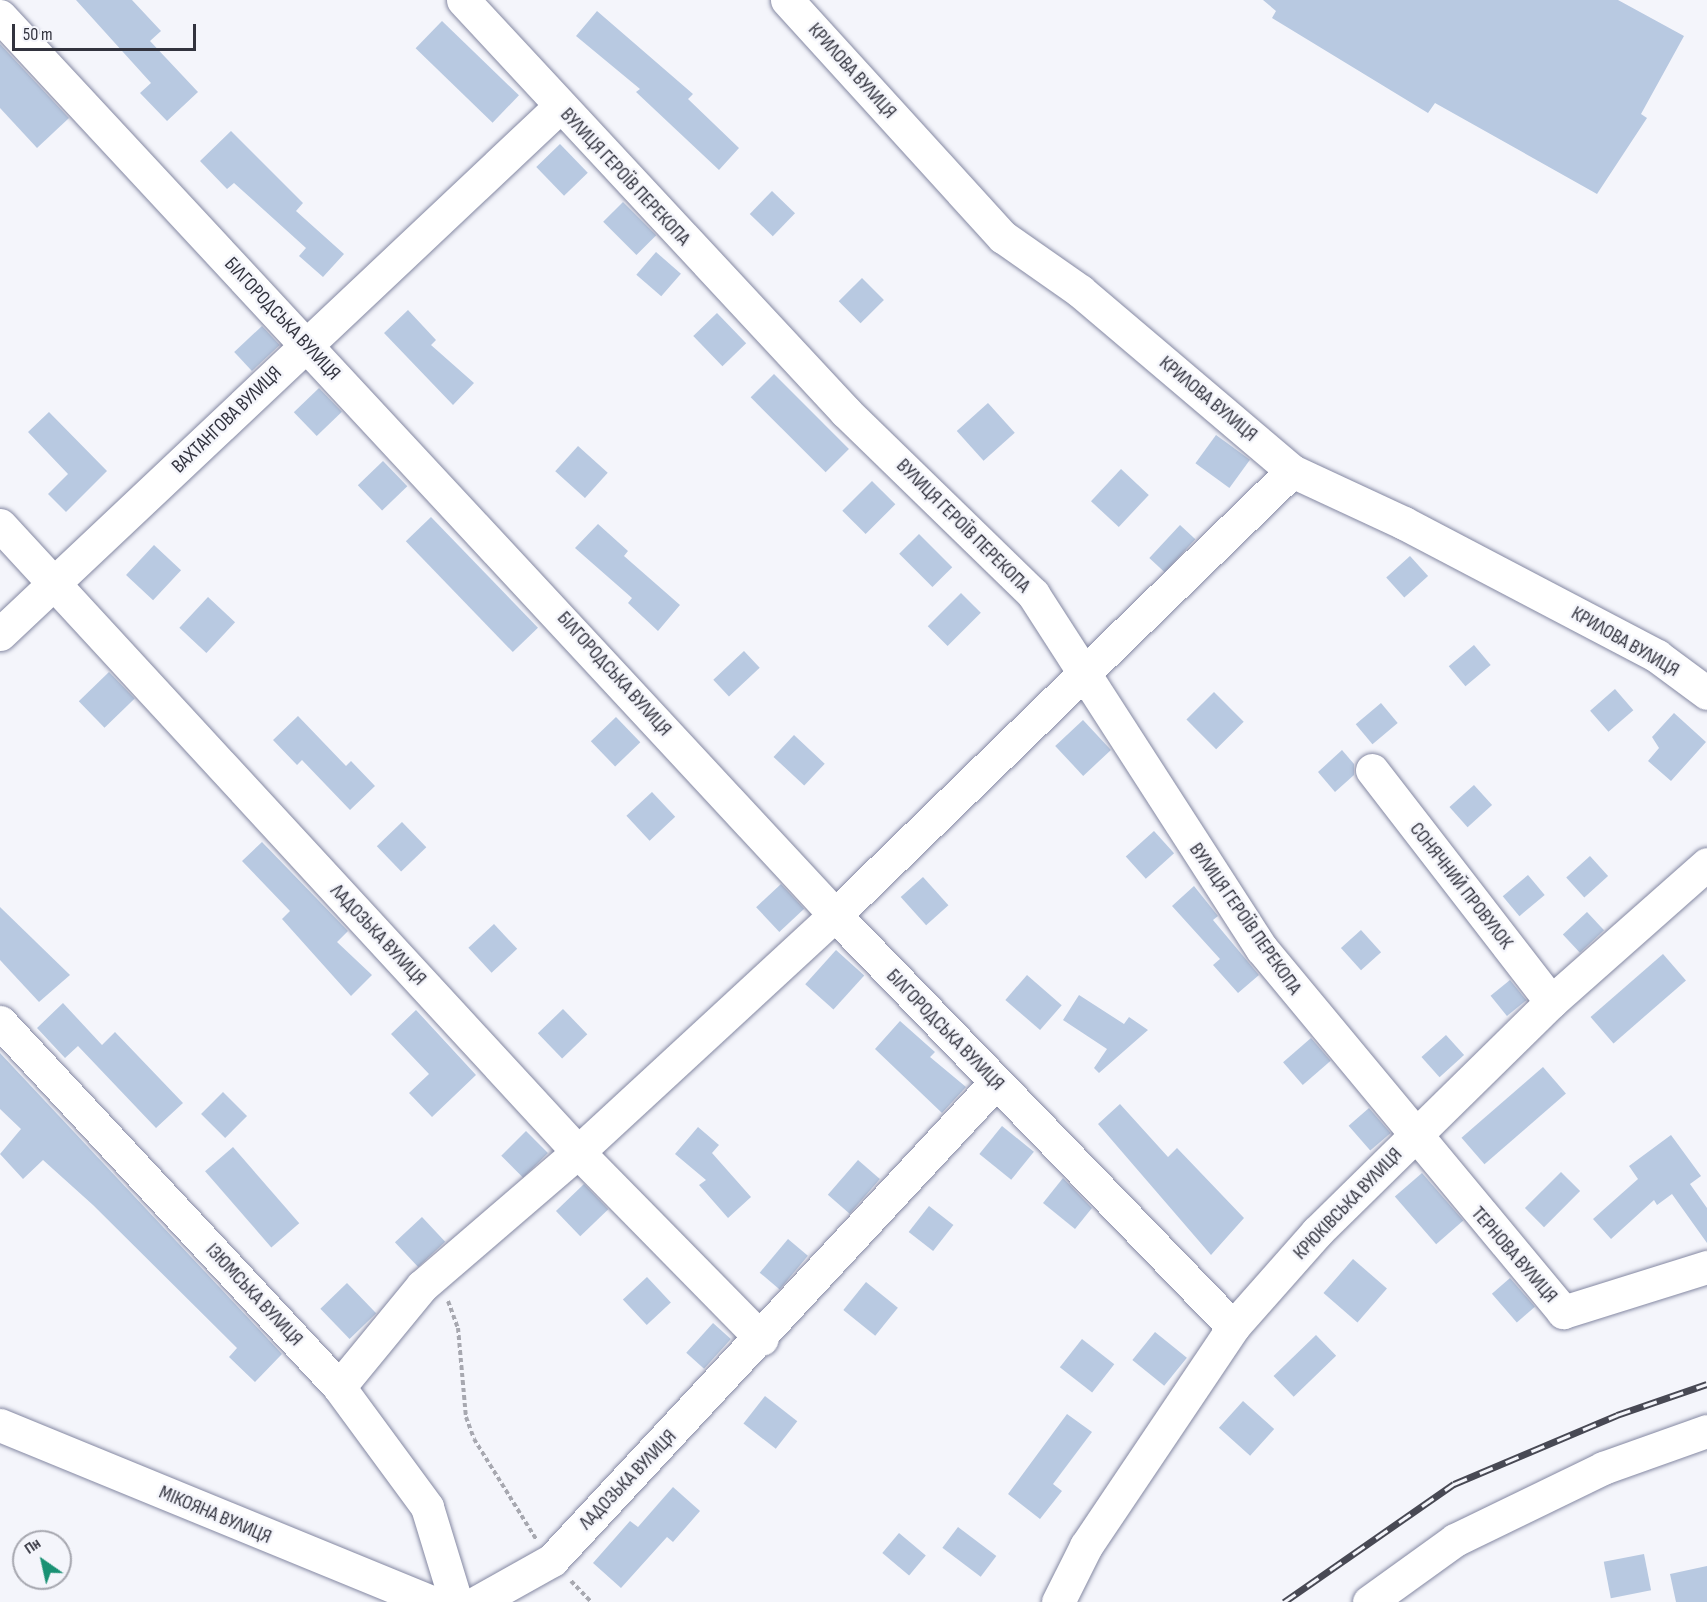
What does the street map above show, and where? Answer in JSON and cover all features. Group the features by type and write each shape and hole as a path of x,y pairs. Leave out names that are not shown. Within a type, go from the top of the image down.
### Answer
{"street":[{"name":"ВУЛИЦЯ ГЕРОЇВ ПЕРЕКОПА","path":"463,0 559,107 846,412 1033,594 1083,676 1262,950 1413,1137"},
{"name":"КРИЛОВА ВУЛИЦЯ","path":"787,0 1003,237 1080,291 1292,471 1404,523 1657,656 1707,693"},
{"name":"БІЛГОРОДСЬКА ВУЛИЦЯ","path":"0,16 305,345 451,496 835,915 1233,1327"},
{"name":"ВАХТАНГОВА ВУЛИЦЯ","path":"0,634 559,107"},
{"path":"339,1387 438,1272 578,1152 835,915 1292,471"},
{"name":"ЛАДОЗЬКА ВУЛИЦЯ","path":"0,525 578,1152 762,1339"},
{"name":"СОНЯЧНИЙ ПРОВУЛОК","path":"1372,770 1551,1002"},
{"name":"КРЮКІВСЬКА ВУЛИЦЯ","path":"1058,1602 1086,1546 1233,1327 1317,1232 1551,1002 1707,864"},
{"name":"ІЗЮМСЬКА ВУЛИЦЯ","path":"0,1022 339,1387 428,1507 456,1602"},
{"name":"ЛАДОЗЬКА ВУЛИЦЯ","path":"477,1602 552,1560 762,1339 996,1082"},
{"name":"ТЕРНОВА ВУЛИЦЯ","path":"1413,1137 1563,1312 1707,1267"},
{"name":"МІКОЯНА ВУЛИЦЯ","path":"0,1425 432,1602"},
{"path":"1369,1602 1455,1540 1603,1468 1707,1431"}],"path":[{"path":"438,1272 458,1328 466,1418 474,1439 506,1498 552,1560 591,1602"}],"building":[{"path":"76,0 132,0 161,31 150,41 198,92 167,121 140,93 151,83"},
{"path":"1263,0 1618,0 1684,36 1641,114 1647,118 1597,194 1435,103 1428,113 1272,18 1276,11"},
{"path":"597,11 693,94 688,99 739,148 719,170 636,92 640,89 576,36"},
{"path":"442,21 519,95 493,123 416,48"},
{"path":"0,44 69,118 37,148 0,108"},
{"path":"231,131 303,203 296,211 344,254 323,277 299,256 306,248 234,183 227,189 200,161"},
{"path":"560,144 588,173 564,196 536,167"},
{"path":"772,191 795,213 773,236 750,214"},
{"path":"623,202 656,235 636,255 603,222"},
{"path":"656,252 681,274 661,296 636,275"},
{"path":"862,278 884,300 861,323 839,301"},
{"path":"408,310 436,340 431,345 474,383 453,405 384,333"},
{"path":"717,313 746,343 722,366 693,336"},
{"path":"262,326 280,345 252,371 234,352"},
{"path":"774,374 849,449 826,472 751,397"},
{"path":"319,388 342,412 317,436 294,412"},
{"path":"988,403 1015,433 984,461 957,431"},
{"path":"49,412 107,471 66,512 48,494 68,474 28,432"},
{"path":"1216,435 1250,460 1229,488 1195,463"},
{"path":"578,446 608,473 585,498 555,471"},
{"path":"383,461 407,486 382,510 358,485"},
{"path":"1121,469 1149,495 1119,527 1091,501"},
{"path":"872,481 895,504 866,534 842,511"},
{"path":"431,517 538,628 513,652 406,541"},
{"path":"598,524 628,551 624,556 680,605 658,631 628,603 632,598 575,548"},
{"path":"1180,525 1195,539 1165,572 1149,558"},
{"path":"919,534 952,567 932,587 899,554"},
{"path":"154,545 181,570 153,600 126,575"},
{"path":"1410,556 1428,576 1404,597 1386,577"},
{"path":"961,593 981,613 948,646 928,626"},
{"path":"208,597 235,622 206,653 179,628"},
{"path":"1474,645 1491,665 1465,686 1449,666"},
{"path":"744,651 760,668 729,696 713,680"},
{"path":"109,672 135,699 104,728 79,701"},
{"path":"1615,689 1633,710 1608,732 1590,711"},
{"path":"1214,692 1244,722 1216,749 1186,720"},
{"path":"1381,703 1398,723 1372,744 1356,724"},
{"path":"1674,713 1706,742 1671,781 1648,761 1659,748 1652,737"},
{"path":"298,716 346,766 351,761 375,786 350,810 302,760 297,765 273,740"},
{"path":"616,717 640,742 615,766 591,741"},
{"path":"1083,720 1111,750 1083,776 1055,746"},
{"path":"794,735 825,764 804,786 774,757"},
{"path":"1342,750 1354,764 1354,775 1335,792 1318,772"},
{"path":"1474,785 1492,805 1468,827 1449,807"},
{"path":"652,792 675,817 650,841 626,816"},
{"path":"402,822 426,847 401,871 377,846"},
{"path":"1154,831 1174,853 1146,879 1126,856"},
{"path":"262,842 348,931 337,942 372,975 351,996 282,919 290,911 242,861"},
{"path":"1590,856 1608,876 1584,897 1566,877"},
{"path":"1528,875 1545,895 1519,916 1503,896"},
{"path":"923,877 948,905 926,925 901,897"},
{"path":"781,884 804,909 779,932 756,907"},
{"path":"1194,886 1218,916 1213,920 1259,975 1238,993 1213,965 1220,959 1172,906"},
{"path":"0,907 70,975 39,1002 0,960"},
{"path":"1587,912 1604,930 1580,953 1563,935"},
{"path":"494,924 517,949 492,973 468,948"},
{"path":"1361,930 1381,952 1361,970 1341,948"},
{"path":"836,950 864,975 833,1010 805,984"},
{"path":"1663,954 1686,980 1614,1043 1591,1017"},
{"path":"1027,975 1062,1005 1040,1030 1005,1000"},
{"path":"1510,980 1526,1000 1507,1016 1491,996"},
{"path":"1079,995 1124,1024 1129,1017 1148,1030 1099,1073 1094,1068 1107,1049 1063,1020"},
{"path":"63,1003 102,1045 115,1032 183,1103 156,1128 78,1046 65,1058 37,1028"},
{"path":"563,1009 587,1034 562,1058 538,1033"},
{"path":"416,1010 476,1075 432,1117 409,1093 429,1074 391,1034"},
{"path":"900,1021 935,1052 930,1057 966,1087 942,1113 875,1049"},
{"path":"1446,1035 1464,1055 1440,1077 1421,1057"},
{"path":"1311,1038 1331,1061 1303,1085 1283,1062"},
{"path":"0,1053 282,1354 255,1382 229,1357 237,1348 93,1205 43,1160 23,1179 0,1154 21,1129 0,1109"},
{"path":"1543,1067 1566,1093 1484,1164 1461,1138"},
{"path":"223,1092 247,1116 225,1138 201,1114"},
{"path":"1120,1104 1168,1157 1177,1148 1244,1218 1211,1255 1098,1124"},
{"path":"1369,1108 1391,1133 1370,1151 1349,1126"},
{"path":"1002,1126 1034,1152 1011,1180 979,1154"},
{"path":"698,1127 719,1145 712,1153 751,1197 728,1218 699,1185 706,1180 675,1154"},
{"path":"526,1131 548,1153 523,1178 501,1156"},
{"path":"1671,1135 1701,1176 1690,1184 1707,1208 1707,1243 1672,1194 1657,1205 1654,1200 1611,1239 1593,1219 1638,1179 1629,1166"},
{"path":"233,1147 299,1223 271,1247 205,1171"},
{"path":"858,1160 880,1179 850,1214 828,1195"},
{"path":"1561,1172 1580,1191 1544,1227 1525,1208"},
{"path":"1422,1173 1463,1221 1436,1244 1395,1197"},
{"path":"1063,1178 1092,1208 1075,1229 1043,1203"},
{"path":"584,1184 608,1209 580,1236 556,1211"},
{"path":"929,1206 953,1225 933,1251 909,1232"},
{"path":"422,1217 445,1242 418,1267 395,1242"},
{"path":"788,1239 808,1256 780,1289 760,1273"},
{"path":"1353,1259 1387,1289 1357,1322 1323,1293"},
{"path":"647,1277 671,1303 647,1325 623,1300"},
{"path":"1510,1278 1535,1307 1517,1322 1492,1294"},
{"path":"866,1282 898,1308 875,1336 843,1310"},
{"path":"347,1283 376,1313 350,1339 320,1309"},
{"path":"713,1323 731,1339 704,1369 686,1353"},
{"path":"1155,1332 1187,1358 1164,1386 1132,1360"},
{"path":"1316,1335 1336,1356 1294,1397 1274,1376"},
{"path":"1082,1339 1114,1364 1092,1393 1060,1367"},
{"path":"765,1396 797,1421 776,1449 743,1424"},
{"path":"1243,1401 1274,1429 1250,1456 1219,1428"},
{"path":"1067,1414 1092,1432 1053,1484 1062,1491 1040,1519 1008,1494"},
{"path":"673,1487 700,1511 673,1542 667,1537 621,1588 593,1563 630,1521 638,1527"},
{"path":"958,1527 996,1556 981,1577 942,1548"},
{"path":"899,1533 926,1555 909,1575 882,1553"},
{"path":"1644,1554 1651,1590 1611,1598 1604,1562"},
{"path":"1707,1566 1707,1602 1676,1602 1670,1574"}],"railway":[{"path":"1284,1602 1454,1484 1617,1415 1707,1384"}]}
